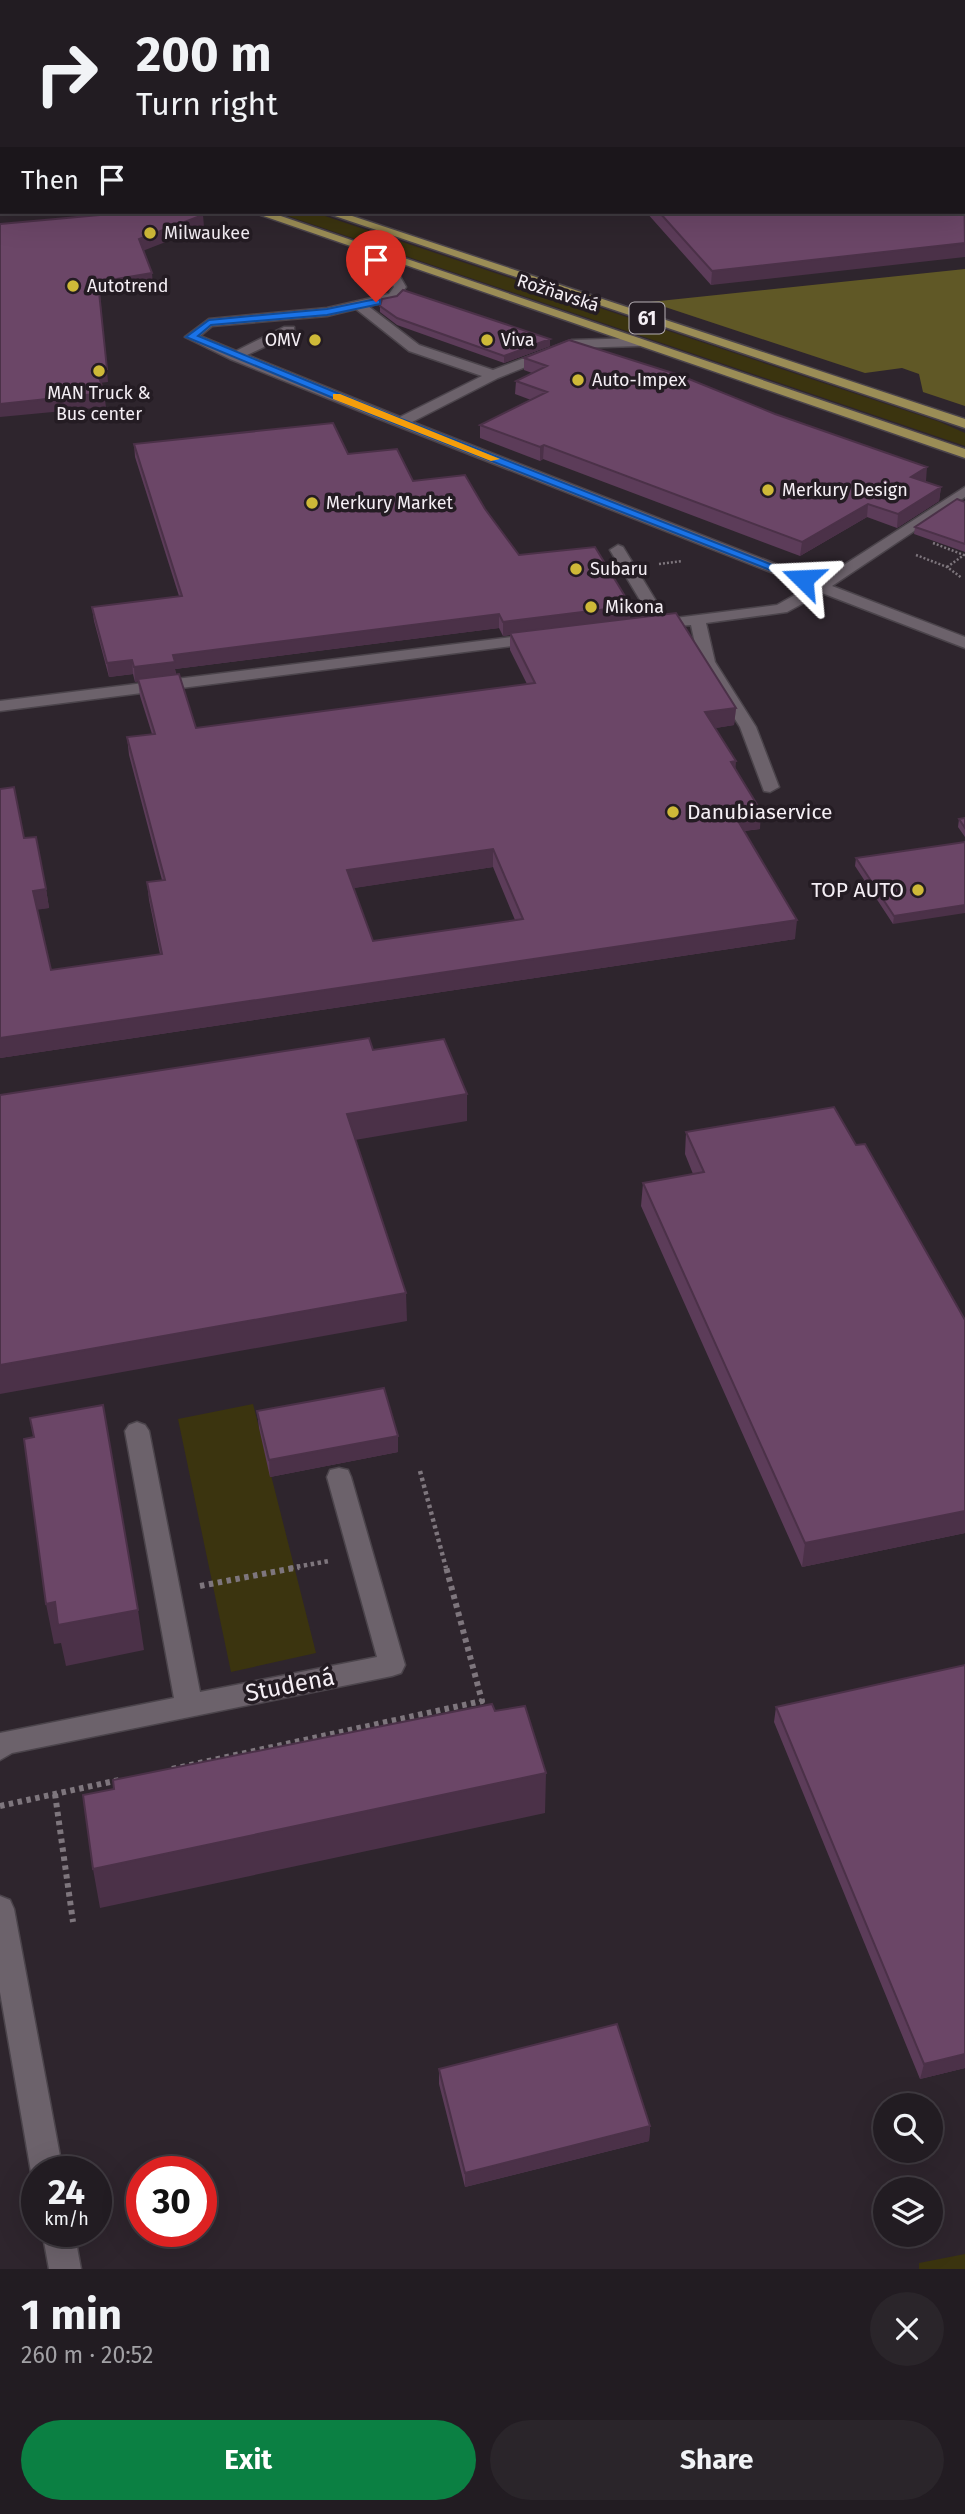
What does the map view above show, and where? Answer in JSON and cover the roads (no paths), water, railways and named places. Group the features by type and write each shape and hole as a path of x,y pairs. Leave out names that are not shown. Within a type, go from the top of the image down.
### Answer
{"main road":[{"name":"Rožňavská","path":"263,214 965,454"},
{"name":"Rožňavská","path":"335,214 965,424"}],"street":[{"path":"115,214 98,218 139,215"},
{"path":"381,254 400,287 393,297 360,306 209,323 191,337 965,642"},
{"path":"360,306 414,348 493,375"},
{"path":"235,356 289,330"},
{"path":"401,422 493,375 572,344 639,342"},
{"path":"634,627 780,609 821,586 965,491"},
{"path":"618,550 662,624"},
{"path":"698,621 707,662 748,727 770,787"},
{"path":"0,706 551,638"},
{"path":"137,1431 189,1705"},
{"name":"Studená","path":"0,1748 4,1743 392,1665 339,1477"},
{"path":"0,1909 44,2156"},
{"path":"61,2247 65,2269"}],"place":[{"name":"Milwaukee","path":"150,233"},
{"name":"Autotrend","path":"73,286"},
{"name":"OMV","path":"315,340"},
{"name":"Viva","path":"487,340"},
{"name":"MAN Truck & Bus center","path":"99,371"},
{"name":"Auto-Impex","path":"578,380"},
{"name":"Merkury Design","path":"768,490"},
{"name":"Merkury Market","path":"312,503"},
{"name":"Subaru","path":"576,569"},
{"name":"Mikona","path":"591,607"},
{"name":"Danubiaservice","path":"673,812"},
{"name":"TOP AUTO","path":"918,890"}]}
